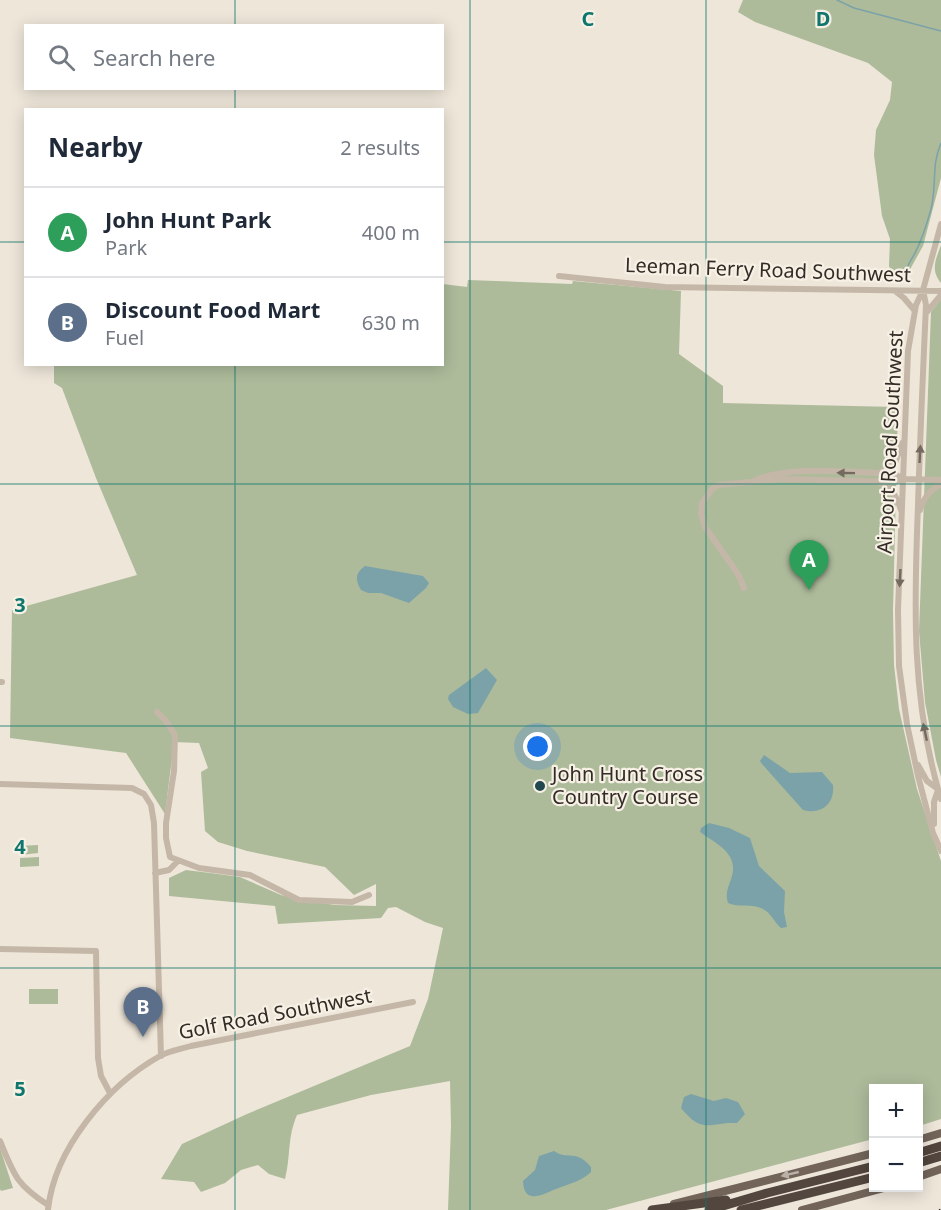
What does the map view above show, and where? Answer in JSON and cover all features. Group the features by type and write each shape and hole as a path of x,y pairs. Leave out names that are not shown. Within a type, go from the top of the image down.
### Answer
{"highway":[{"path":"923,1151 941,1146"},
{"path":"923,1161 941,1156"},
{"path":"709,1210 869,1167"},
{"path":"745,1209 869,1178"},
{"path":"650,1210 767,1193"}],"main road":[{"path":"923,1138 941,1133"},
{"path":"650,1210 869,1154"},
{"path":"923,1175 941,1169"},
{"path":"802,1210 869,1192"}],"street":[{"path":"923,290 941,224"},
{"name":"Leeman Ferry Road Southwest","path":"559,276 665,287 923,290 941,293"},
{"path":"895,290 915,311"},
{"name":"Airport Road Southwest","path":"923,290 915,311 908,351 904,434 907,479 902,519 898,610 899,666 914,757 933,833 941,851"},
{"name":"Airport Road Southwest","path":"923,290 925,313 917,519 916,666 924,730 941,799"},
{"path":"925,313 941,293"},
{"path":"875,477 895,463 904,434"},
{"path":"744,588 738,574 705,527 701,514 702,503 718,485 753,481 767,475 791,473 875,477 895,474 907,479 941,482"},
{"path":"875,477 897,498 902,519"},
{"path":"917,519 924,497 941,482"},
{"path":"157,712 175,735 174,771 166,824 170,857"},
{"path":"914,757 922,774 940,789 934,802 933,833"},
{"path":"0,784 132,788 144,794 152,805 161,1056"},
{"path":"155,863 170,857 199,868 250,875 299,900 352,902 369,895"},
{"path":"156,873 169,870 178,861"},
{"path":"0,949 96,951 98,1058 101,1076 110,1093"},
{"name":"Golf Road Southwest","path":"48,1207 56,1177 79,1131 110,1093 161,1056 191,1046 413,1002"},
{"path":"0,1141 17,1180 48,1207"}],"green space":[{"path":"743,0 941,0 941,178 923,246 908,273 894,278 889,266 890,239 882,216 874,155 876,130 890,100 892,82 868,63 755,22 738,12"},
{"path":"941,245 941,283 935,269"},
{"name":"John Hunt Cross Country Course","path":"468,280 572,284 573,281 681,291 679,354 723,386 723,403 898,407 893,611 894,665 899,709 917,789 941,861 941,1119 923,1125 923,1084 869,1084 869,1140 606,1210 448,1210 450,1081 371,1095 297,1115 292,1131 285,1179 269,1174 258,1165 241,1170 225,1183 201,1192 194,1182 161,1179 182,1144 247,1114 410,1046 428,999 443,928 425,922 396,907 388,908 381,918 278,924 275,906 169,896 169,878 186,870 240,877 281,895 335,905 376,906 376,884 354,895 325,867 247,851 218,842 205,831 201,772 208,768 199,743 174,742 165,814 126,753 10,738 12,610 137,575 96,478 62,388 54,383 54,366 444,366 444,284 467,287"},
{"path":"941,299 941,777 925,702 919,631 931,312"},
{"path":"38,845 38,853 20,855 19,846"},
{"path":"39,857 39,866 20,867 20,858"},
{"path":"29,989 58,989 58,1004 29,1004"},
{"path":"0,1148 13,1188 1,1191 0,1189"}],"water":[{"path":"365,566 423,576 429,583 409,603 381,593 368,593 361,590 357,580 359,571"},
{"path":"486,668 497,680 478,713 468,714 453,707 448,699 449,695"},
{"path":"764,755 790,773 822,772 833,785 832,798 826,807 816,811 803,810 762,764 760,761"},
{"path":"709,823 729,828 750,838 759,866 785,891 784,912 787,927 781,928 768,913 759,907 728,903 727,893 733,870 732,863 726,851 700,832 701,828"},
{"path":"691,1094 714,1101 726,1098 738,1102 745,1114 737,1123 707,1125 695,1122 681,1108 684,1097"},
{"path":"554,1151 580,1158 591,1167 591,1172 574,1182 540,1195 530,1196 524,1189 523,1181 535,1170 539,1156"}],"waterway":[{"path":"837,0 854,8 941,31"},
{"path":"901,283 920,242 929,215 933,201 936,160 941,143"}],"place":[{"name":"John Hunt Park","path":"809,590"},
{"name":"John Hunt Cross Country Course","path":"540,786"},
{"name":"Discount Food Mart","path":"143,1037"}]}
